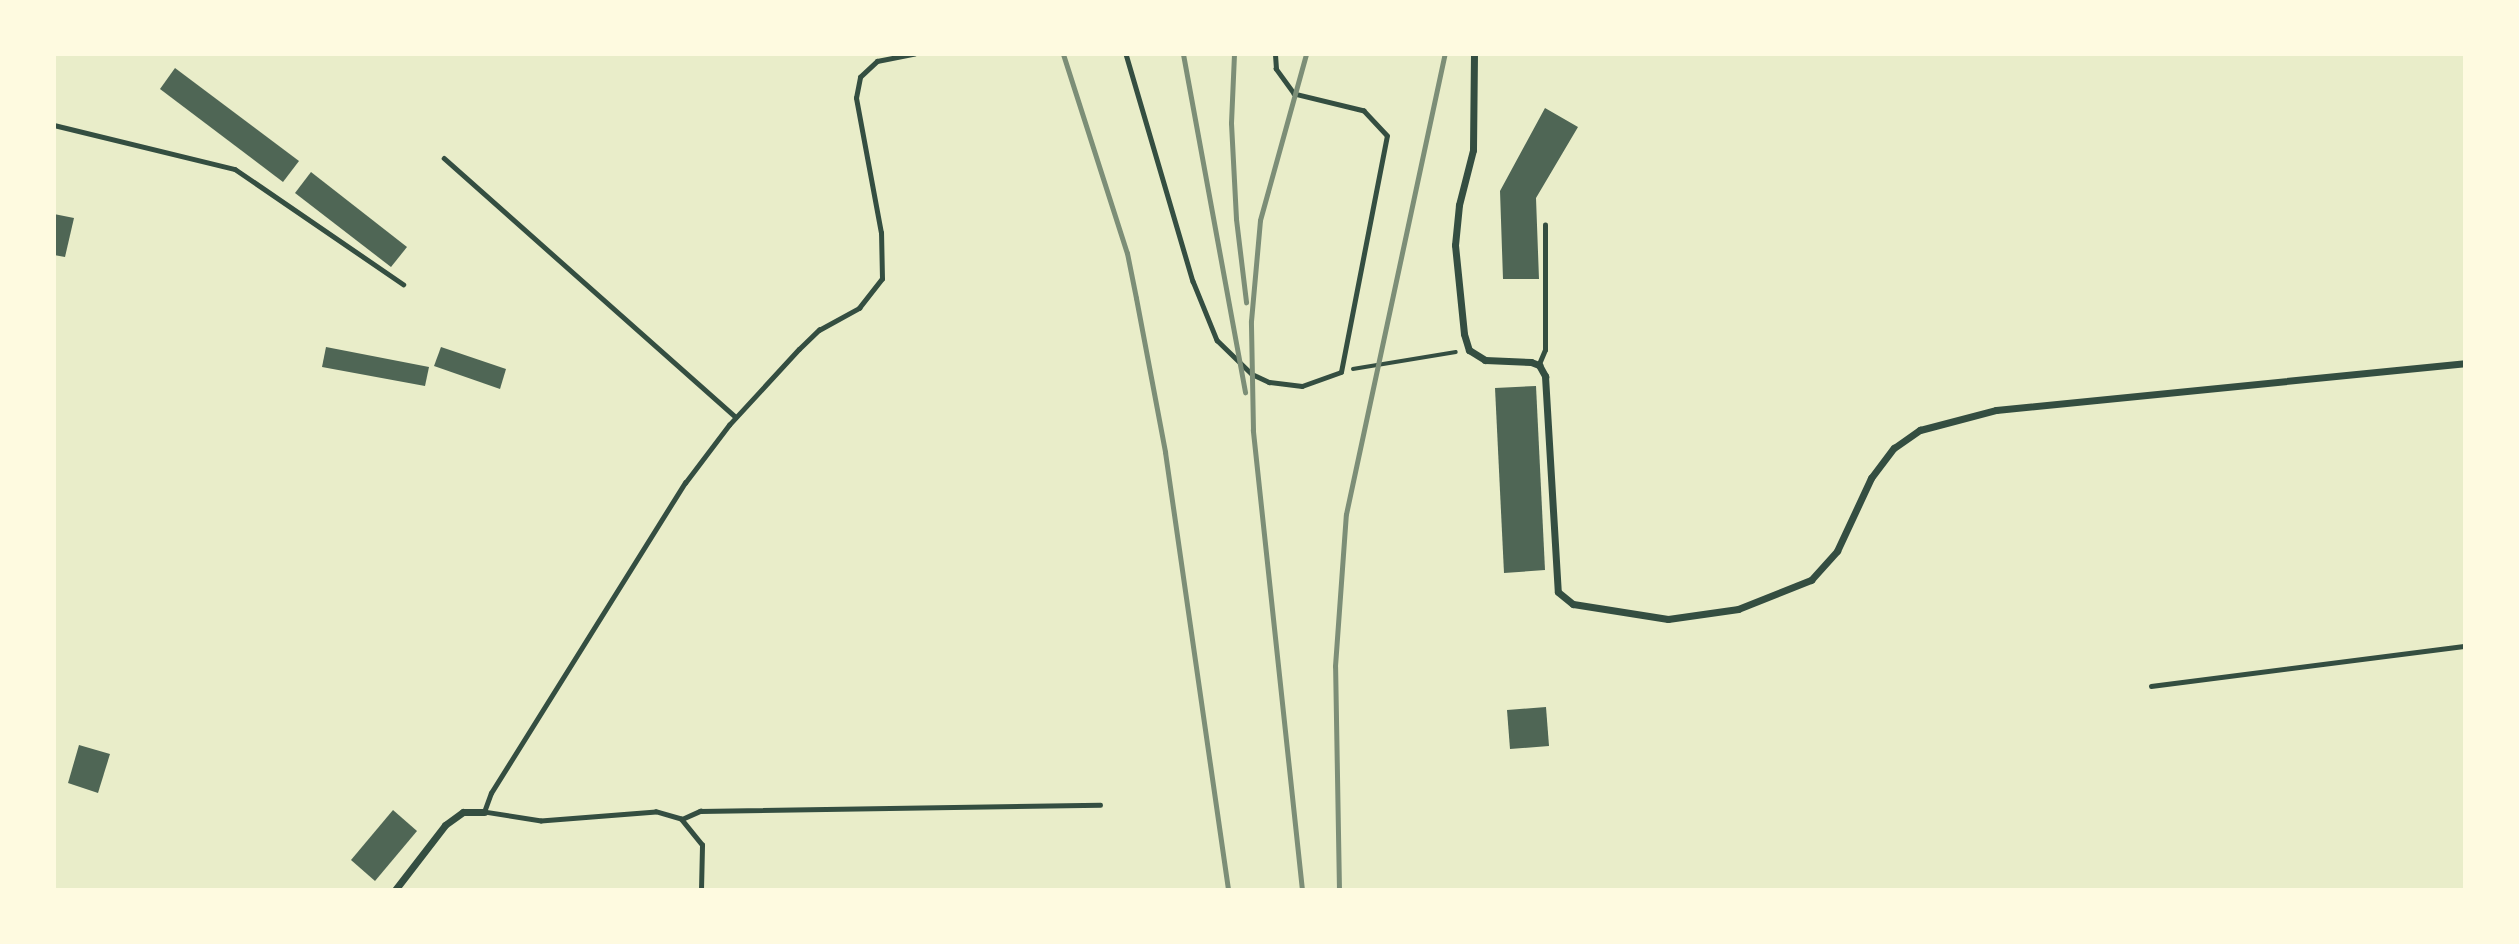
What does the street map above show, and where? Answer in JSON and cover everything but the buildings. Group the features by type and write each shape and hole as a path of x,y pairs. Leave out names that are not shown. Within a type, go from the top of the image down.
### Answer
{"street":[{"path":"1474,54 1473,150 1459,205 1455,245 1469,349 1485,360 1539,365 1545,376 1558,592 1573,604 1668,619 1738,609 1811,580 1837,551 1871,478 1894,448 1920,430 1996,410 2465,363"},
{"path":"395,890 445,825 463,812 484,812"}],"lane":[{"path":"701,890 702,845 681,819 656,812 541,821 484,812 491,793 685,483 736,417 819,330 859,308 882,279 881,233 856,98 860,77 877,61 914,54"},
{"path":"1126,54 1194,281 1217,340 1252,374 1269,382 1303,386 1341,372 1387,136 1364,111 1294,93 1276,69 1275,54"},
{"path":"54,125 236,169 403,284"},
{"path":"444,158 736,417"},
{"path":"1539,365 1545,350 1545,225"},
{"path":"2151,686 2465,646"},
{"path":"681,819 701,811 1100,805"}],"path":[{"path":"1341,372 1469,349"}],"railway":[{"path":"1063,54 1127,253 1136,298 1165,452 1228,890"},
{"path":"1183,54 1245,392"},
{"path":"1234,54 1231,123 1236,219 1246,302"},
{"path":"1302,890 1253,430 1251,321 1260,220 1306,54"},
{"path":"1339,890 1335,666 1346,514 1445,54"}]}
